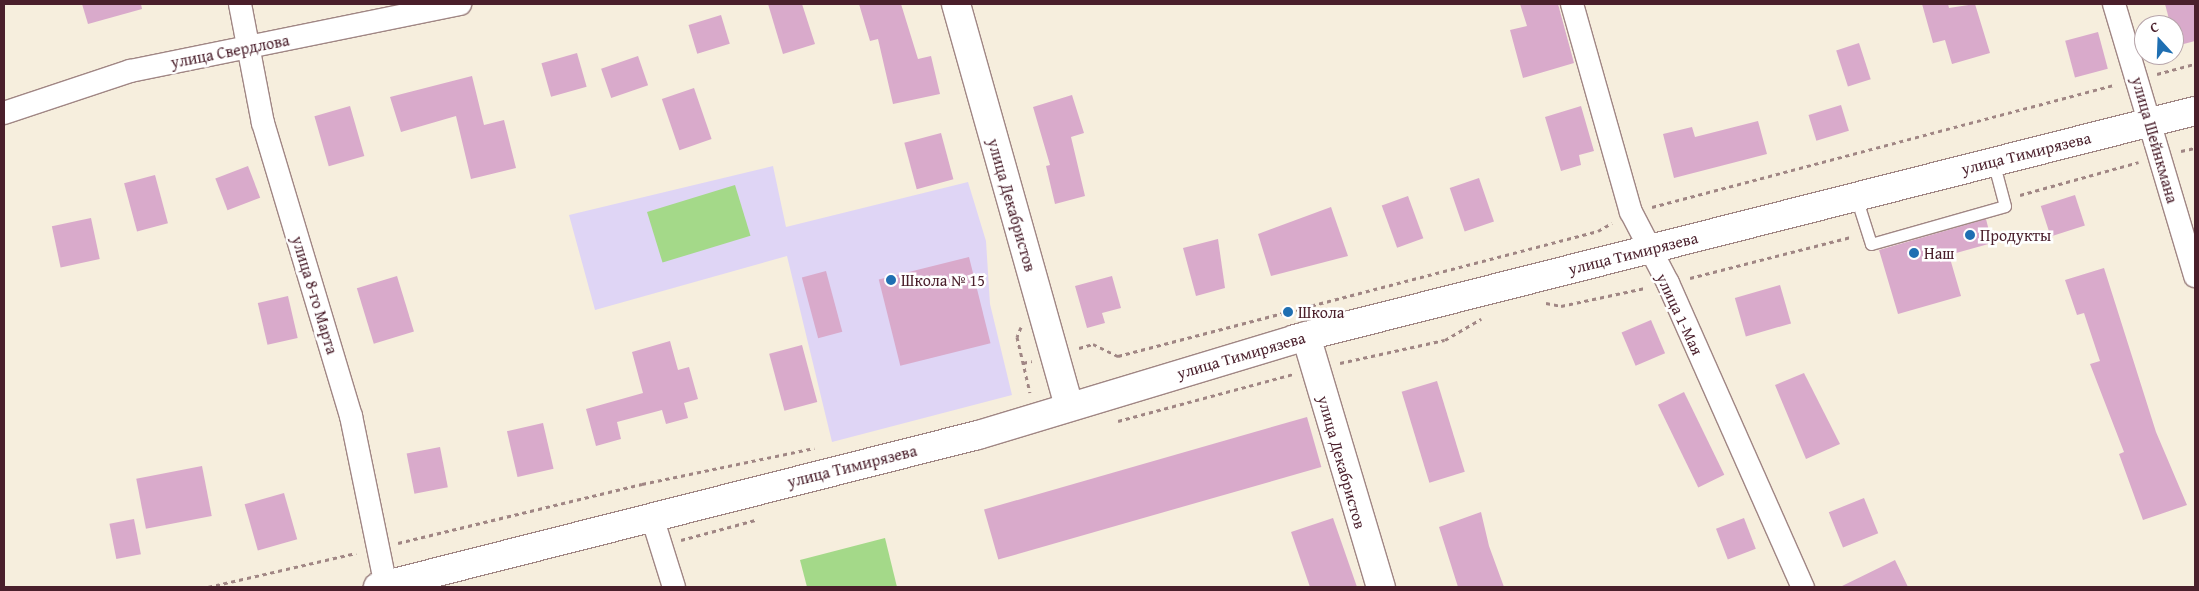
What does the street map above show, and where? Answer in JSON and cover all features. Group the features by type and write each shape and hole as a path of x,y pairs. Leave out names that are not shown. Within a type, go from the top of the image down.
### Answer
{"main road":[{"name":"улица Декабристов","path":"956,4 1069,405"},
{"name":"улица Тимирязева","path":"383,587 978,435 1069,405 1306,336 1856,195 2195,111"},
{"name":"улица Декабристов","path":"1306,336 1381,587"}],"street":[{"name":"улица 8-го Марта","path":"240,4 250,45 263,123 351,416 383,587"},
{"name":"улица Свердлова","path":"4,113 130,71 250,45 363,27 460,4"},
{"name":"улица 1-Мая","path":"1572,4 1631,212 1647,250 1668,283 1803,587"},
{"name":"улица Шейнкмана","path":"2114,4 2151,122 2195,276"},
{"path":"652,517 674,587"}],"lane":[{"path":"1856,195 1870,244 2005,206 1993,161"}],"path":[{"path":"2003,199 2195,148"},
{"path":"1536,301 1561,306 1668,283 1867,232"},
{"path":"1022,322 1017,337 1030,393 1026,401"},
{"path":"208,587 376,549 642,484 817,448"}],"shaded area":[{"name":"Школа № 15","path":"773,166 786,227 968,182 986,241 990,304 1012,395 832,442 787,256 595,310 569,215"}],"green space":[{"path":"735,185 750,236 663,263 647,212"},
{"path":"885,538 897,587 807,587 800,560"}],"building":[{"path":"82,4 141,4 142,9 88,24"},
{"path":"768,4 802,4 815,44 783,54"},
{"path":"859,4 901,4 918,59 931,56 940,94 893,104 878,39 870,41"},
{"path":"1520,4 1558,4 1574,63 1523,78 1510,30 1527,26"},
{"path":"1922,4 1948,4 1949,8 1975,4 1990,53 1952,64 1945,40 1933,43"},
{"path":"2165,4 2195,4 2195,41 2184,44 2184,15 2168,15"},
{"path":"721,15 730,44 697,54 688,25"},
{"path":"2098,32 2108,69 2075,78 2065,41"},
{"path":"1859,43 1871,79 1848,87 1836,50"},
{"path":"577,53 587,87 551,97 541,63"},
{"path":"638,56 648,85 611,98 601,69"},
{"path":"472,76 484,125 504,120 516,168 471,179 456,116 401,132 390,97"},
{"path":"694,88 712,139 679,150 662,99"},
{"path":"1072,95 1084,133 1071,137 1085,196 1055,204 1046,166 1050,165 1033,107"},
{"path":"1841,105 1849,131 1816,141 1808,115"},
{"path":"350,106 364,156 329,166 314,116"},
{"path":"1581,106 1594,151 1579,155 1581,165 1561,171 1545,117"},
{"path":"1758,121 1767,154 1674,178 1663,134 1692,127 1695,137"},
{"path":"941,133 953,179 917,189 904,143"},
{"path":"248,166 260,198 228,210 215,179"},
{"path":"155,175 168,223 137,232 124,183"},
{"path":"1479,178 1494,221 1465,232 1450,188"},
{"path":"2075,195 2085,225 2051,237 2041,206"},
{"path":"1408,196 1423,238 1397,248 1382,206"},
{"path":"1331,207 1348,256 1271,276 1258,234"},
{"path":"91,218 100,259 61,267 52,226"},
{"path":"1986,219 1992,243 1949,255 1961,296 1898,314 1879,250"},
{"path":"1218,239 1225,288 1196,296 1183,248"},
{"path":"969,257 991,343 900,366 879,279"},
{"path":"2104,268 2156,432 2187,505 2143,520 2119,454 2124,452 2090,364 2100,361 2084,313 2077,315 2065,280"},
{"path":"826,271 842,332 818,338 802,277"},
{"path":"397,276 414,331 374,344 357,288"},
{"path":"1112,276 1121,308 1102,313 1105,323 1087,328 1075,286"},
{"path":"1780,285 1791,323 1746,336 1735,298"},
{"path":"288,296 298,338 267,345 258,303"},
{"path":"1651,320 1665,353 1636,366 1622,333"},
{"path":"670,341 678,370 689,367 698,399 684,403 688,418 666,424 662,410 617,422 621,439 596,446 586,409 643,393 632,352"},
{"path":"802,345 817,402 784,411 769,354"},
{"path":"1804,373 1840,444 1806,459 1775,385"},
{"path":"1437,381 1465,472 1429,483 1402,392"},
{"path":"1684,392 1724,475 1698,487 1658,405"},
{"path":"1307,417 1321,467 998,560 984,510"},
{"path":"543,423 554,469 518,477 507,431"},
{"path":"440,447 448,487 414,494 407,453"},
{"path":"202,466 212,516 146,529 136,479"},
{"path":"284,493 297,539 258,550 245,504"},
{"path":"1864,498 1878,533 1843,547 1829,512"},
{"path":"1481,512 1489,546 1504,587 1458,587 1439,527"},
{"path":"1333,518 1357,587 1310,587 1291,532"},
{"path":"1744,518 1756,549 1728,560 1716,529"},
{"path":"134,519 141,554 116,559 109,524"},
{"path":"1895,560 1908,587 1840,587 1887,564"}],"place":[{"name":"Продукты","path":"1970,235"},
{"name":"Наш","path":"1914,253"},
{"name":"Школа № 15","path":"891,280"},
{"name":"Школа","path":"1288,312"}]}
